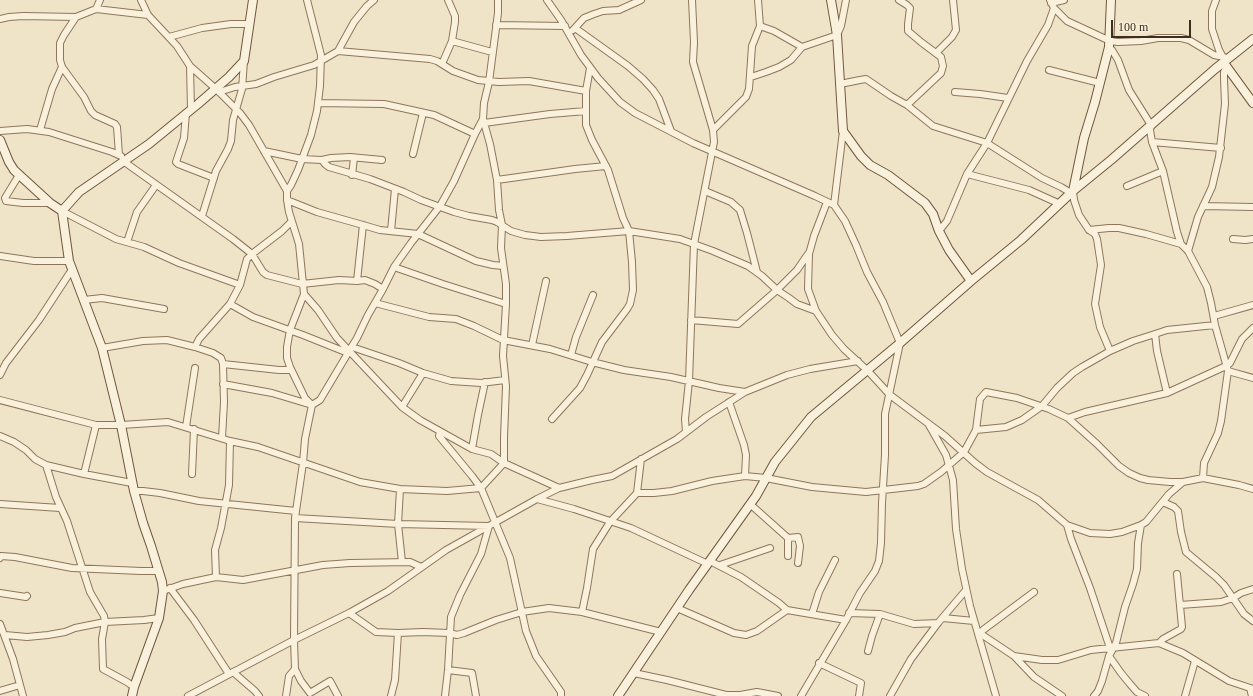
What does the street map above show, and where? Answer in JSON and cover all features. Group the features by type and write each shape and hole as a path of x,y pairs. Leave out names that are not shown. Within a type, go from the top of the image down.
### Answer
{"street":[{"path":"96,9 100,0"},
{"path":"141,0 148,15 169,37 190,66 218,90 236,108 249,125 287,191 291,222 299,244 304,294 318,310 337,338 350,350 402,407 420,420 472,449 491,454 504,463 559,488"},
{"path":"202,216 216,171 231,141 236,108 240,98 242,86 253,0"},
{"path":"287,191 291,185 311,135 318,103 321,60 306,0"},
{"path":"338,51 354,22 374,0"},
{"path":"442,64 452,41 455,16 448,0"},
{"path":"0,400 96,425 168,422 222,438 264,448 360,482 400,489 448,491 481,488 504,463 505,380 503,340 506,284 501,248 502,225 499,210 497,180 490,144 483,121 484,103 489,82 498,0"},
{"path":"547,0 565,26 590,68 606,88 620,102 635,113 693,143 834,205 848,227 868,272 884,302 900,343 885,414 885,455 879,561 875,571 801,696"},
{"path":"569,34 584,18 603,11 620,10 641,0"},
{"path":"686,432 685,419 689,382 694,244 714,142 713,130 693,62 694,42 692,0"},
{"path":"713,130 746,97 749,89 752,46 760,26 758,0"},
{"path":"899,0 910,8 908,31 941,57 943,66 942,73 907,105"},
{"path":"936,53 952,37 956,30 953,0"},
{"path":"1052,4 1064,0"},
{"path":"1110,352 1100,327 1096,304 1100,257 1095,234 1089,230 1079,215 1072,192 1084,138 1100,83 1109,44 1111,0"},
{"path":"1216,0 1212,11 1212,28 1219,50 1225,62 1253,103"},
{"path":"751,77 780,67 790,60 802,47 837,35 841,26 845,3 832,3 837,35 843,131 834,205"},
{"path":"1052,4 1067,21 1109,44 1118,60 1129,90 1151,125 1150,130 1152,142 1163,171 1181,244"},
{"path":"939,231 947,221 967,174 987,143 1027,61 1048,25 1052,4"},
{"path":"0,19 22,16 76,17 96,9 148,15"},
{"path":"76,17 60,43 59,50 62,67 84,97 91,111 95,115 115,124 117,127 123,158"},
{"path":"169,37 202,28 231,24 250,24"},
{"path":"496,25 565,26"},
{"path":"760,26 802,47"},
{"path":"575,28 628,66 643,79 653,90 659,100 671,131"},
{"path":"1109,44 1158,38 1181,38 1189,40 1225,62"},
{"path":"618,696 677,608 750,504 775,462 812,417 1021,240 1072,192 1112,160 1215,69 1253,39"},
{"path":"452,41 492,52"},
{"path":"218,90 256,84 314,65 338,51 430,59 478,80 489,82 529,81 586,91"},
{"path":"244,61 218,90 189,111 149,144 123,158 79,192 62,211 69,261 102,348 121,425 133,487 162,582 166,590 194,620 231,673 255,690 259,696"},
{"path":"1188,251 1195,226 1212,187 1221,148 1225,104 1225,62"},
{"path":"190,66 189,111 184,138 176,162 214,178"},
{"path":"40,130 52,89 62,67"},
{"path":"552,419 580,388 602,342 630,304 633,290 634,280 629,231 623,218 611,178 588,133 586,125 586,91 590,68"},
{"path":"1049,70 1100,83"},
{"path":"840,84 866,79 907,105 933,126 987,143 1042,178 1072,192"},
{"path":"955,92 1008,98"},
{"path":"318,103 384,104 434,115 475,134"},
{"path":"483,121 586,111"},
{"path":"413,154 423,113"},
{"path":"223,384 312,404 320,400 358,338 394,267 440,206 454,181 475,134 483,121"},
{"path":"0,131 27,129 40,130 69,138 123,158 156,185 202,216 252,254 263,272 267,275 302,284 339,280 365,280 383,289"},
{"path":"843,131 861,156 870,165 888,175 925,203 932,214 949,250 971,281"},
{"path":"0,140 9,162 19,175 50,203 62,211 116,239 144,247 179,263 240,286"},
{"path":"1152,142 1221,148"},
{"path":"264,151 302,159 322,160 331,158 354,158 382,160"},
{"path":"352,175 354,158"},
{"path":"322,160 329,167 352,175 370,179 421,200 469,216 492,220 517,233 541,237 596,235 629,231 680,239 748,266 797,304 816,311"},
{"path":"497,180 606,166"},
{"path":"1127,186 1163,171"},
{"path":"967,174 1029,190 1060,204"},
{"path":"19,175 5,198 6,201 23,203 50,203"},
{"path":"127,242 137,212 156,185"},
{"path":"391,231 395,189"},
{"path":"705,191 731,202 740,210 757,272"},
{"path":"287,200 318,212 380,230 418,234 476,261 504,266"},
{"path":"827,202 809,254 808,289 816,311 832,335 844,349 868,371 890,396 945,436 975,463 988,472 1038,500 1067,525 1090,533 1110,534 1122,532 1141,525 1146,522 1169,494 1182,482"},
{"path":"1203,206 1253,207"},
{"path":"195,347 199,339 230,304 240,286 247,259 291,222"},
{"path":"357,281 363,225"},
{"path":"1089,230 1119,228 1181,244 1188,251 1207,287 1215,325 1227,369 1222,421 1204,463 1203,478"},
{"path":"1233,239 1253,239"},
{"path":"691,320 738,324 777,290 797,270 809,254"},
{"path":"0,256 34,260 69,261"},
{"path":"394,267 506,304"},
{"path":"0,375 6,363 39,320 72,271"},
{"path":"532,345 546,280"},
{"path":"304,294 290,330 287,358 291,370 305,398 312,404"},
{"path":"570,355 593,295"},
{"path":"84,300 102,298 164,309"},
{"path":"375,302 428,317 456,319 503,340 550,349 624,370 671,377 689,382 745,392"},
{"path":"230,304 253,318 350,350 399,363 423,373 451,381 485,382 505,380"},
{"path":"1214,316 1253,305"},
{"path":"976,430 1006,427 1015,424 1042,406 1057,388 1073,373 1133,341 1167,330 1215,325"},
{"path":"1227,369 1242,339 1253,328"},
{"path":"1155,334 1157,351 1167,393"},
{"path":"102,348 167,340 195,347 213,353 221,358 223,364 224,402 222,438"},
{"path":"188,696 294,640 349,613 388,591 446,550 537,498 559,488 612,476 686,432 745,392 787,375 810,368 858,361"},
{"path":"223,364 291,370"},
{"path":"186,427 195,368"},
{"path":"1068,418 1084,412 1167,393 1227,369 1253,378"},
{"path":"402,407 423,373"},
{"path":"472,449 485,382"},
{"path":"637,493 672,491 712,481 745,476 766,478 812,487 866,492 918,486 930,480 950,466 964,452 976,430 980,399 986,392 1017,398 1042,406 1068,418 1119,466 1140,478 1148,480 1182,482 1203,478 1253,489"},
{"path":"729,402 744,445 746,455 745,476"},
{"path":"312,404 305,438 304,463 296,514 294,571 295,669 301,681 310,693 330,681 338,696"},
{"path":"928,424 946,454 950,466 953,480 959,554 966,590 996,696"},
{"path":"84,474 96,425"},
{"path":"192,474 194,429"},
{"path":"440,432 439,436 481,488 491,524 510,558 526,631 536,656 561,692 561,696"},
{"path":"0,436 14,442 26,450 35,459 46,465 133,487 143,491 199,501 296,514 398,524 491,524"},
{"path":"216,577 214,556 229,485 230,440"},
{"path":"582,612 593,549 610,522 637,493 641,460"},
{"path":"46,465 60,508 67,521 90,592 104,616 105,622 102,639 103,669 134,687"},
{"path":"400,489 398,524 402,562"},
{"path":"537,498 631,528 709,562 720,565 741,577 787,610 846,620"},
{"path":"1163,502 1174,507 1178,511 1186,552 1224,585 1244,614 1253,621"},
{"path":"0,504 60,508"},
{"path":"750,504 788,538 798,537 800,546 798,563"},
{"path":"445,696 451,617 460,595 481,554 491,524"},
{"path":"1067,525 1112,648"},
{"path":"1094,696 1098,692 1102,681 1137,569 1138,543 1141,525"},
{"path":"788,538 788,556"},
{"path":"720,565 770,548"},
{"path":"0,558 2,556 15,557 61,566 82,568 158,571"},
{"path":"812,614 818,592 835,560"},
{"path":"166,590 183,584 216,577 243,580 323,566 350,563 410,562 421,567"},
{"path":"1159,644 1163,639 1182,627 1177,574"},
{"path":"1180,605 1221,602 1253,589"},
{"path":"132,696 159,618 166,590"},
{"path":"890,696 911,659 940,620 966,590"},
{"path":"979,633 1034,592"},
{"path":"0,594 27,596"},
{"path":"349,613 376,632 423,632 449,633 457,635 522,612 549,608 582,612 661,632"},
{"path":"677,608 734,633 746,635 757,631 787,610"},
{"path":"849,613 880,614 914,624 940,620 974,621"},
{"path":"868,652 880,614"},
{"path":"4,635 27,637 48,635 105,622 159,618"},
{"path":"0,624 23,696"},
{"path":"391,696 395,680 398,633"},
{"path":"979,633 1014,656 1034,677 1062,696"},
{"path":"1014,656 1042,660 1058,660 1091,650 1159,644 1183,653 1195,662 1230,681 1251,689 1252,696"},
{"path":"1109,656 1137,692 1145,696"},
{"path":"1185,696 1195,662"},
{"path":"819,664 861,683 859,696"},
{"path":"286,696 289,676 295,669"},
{"path":"448,670 472,673 476,696"},
{"path":"634,674 667,680 726,695 740,695 757,692 778,696"},
{"path":"0,691 20,685"}]}
